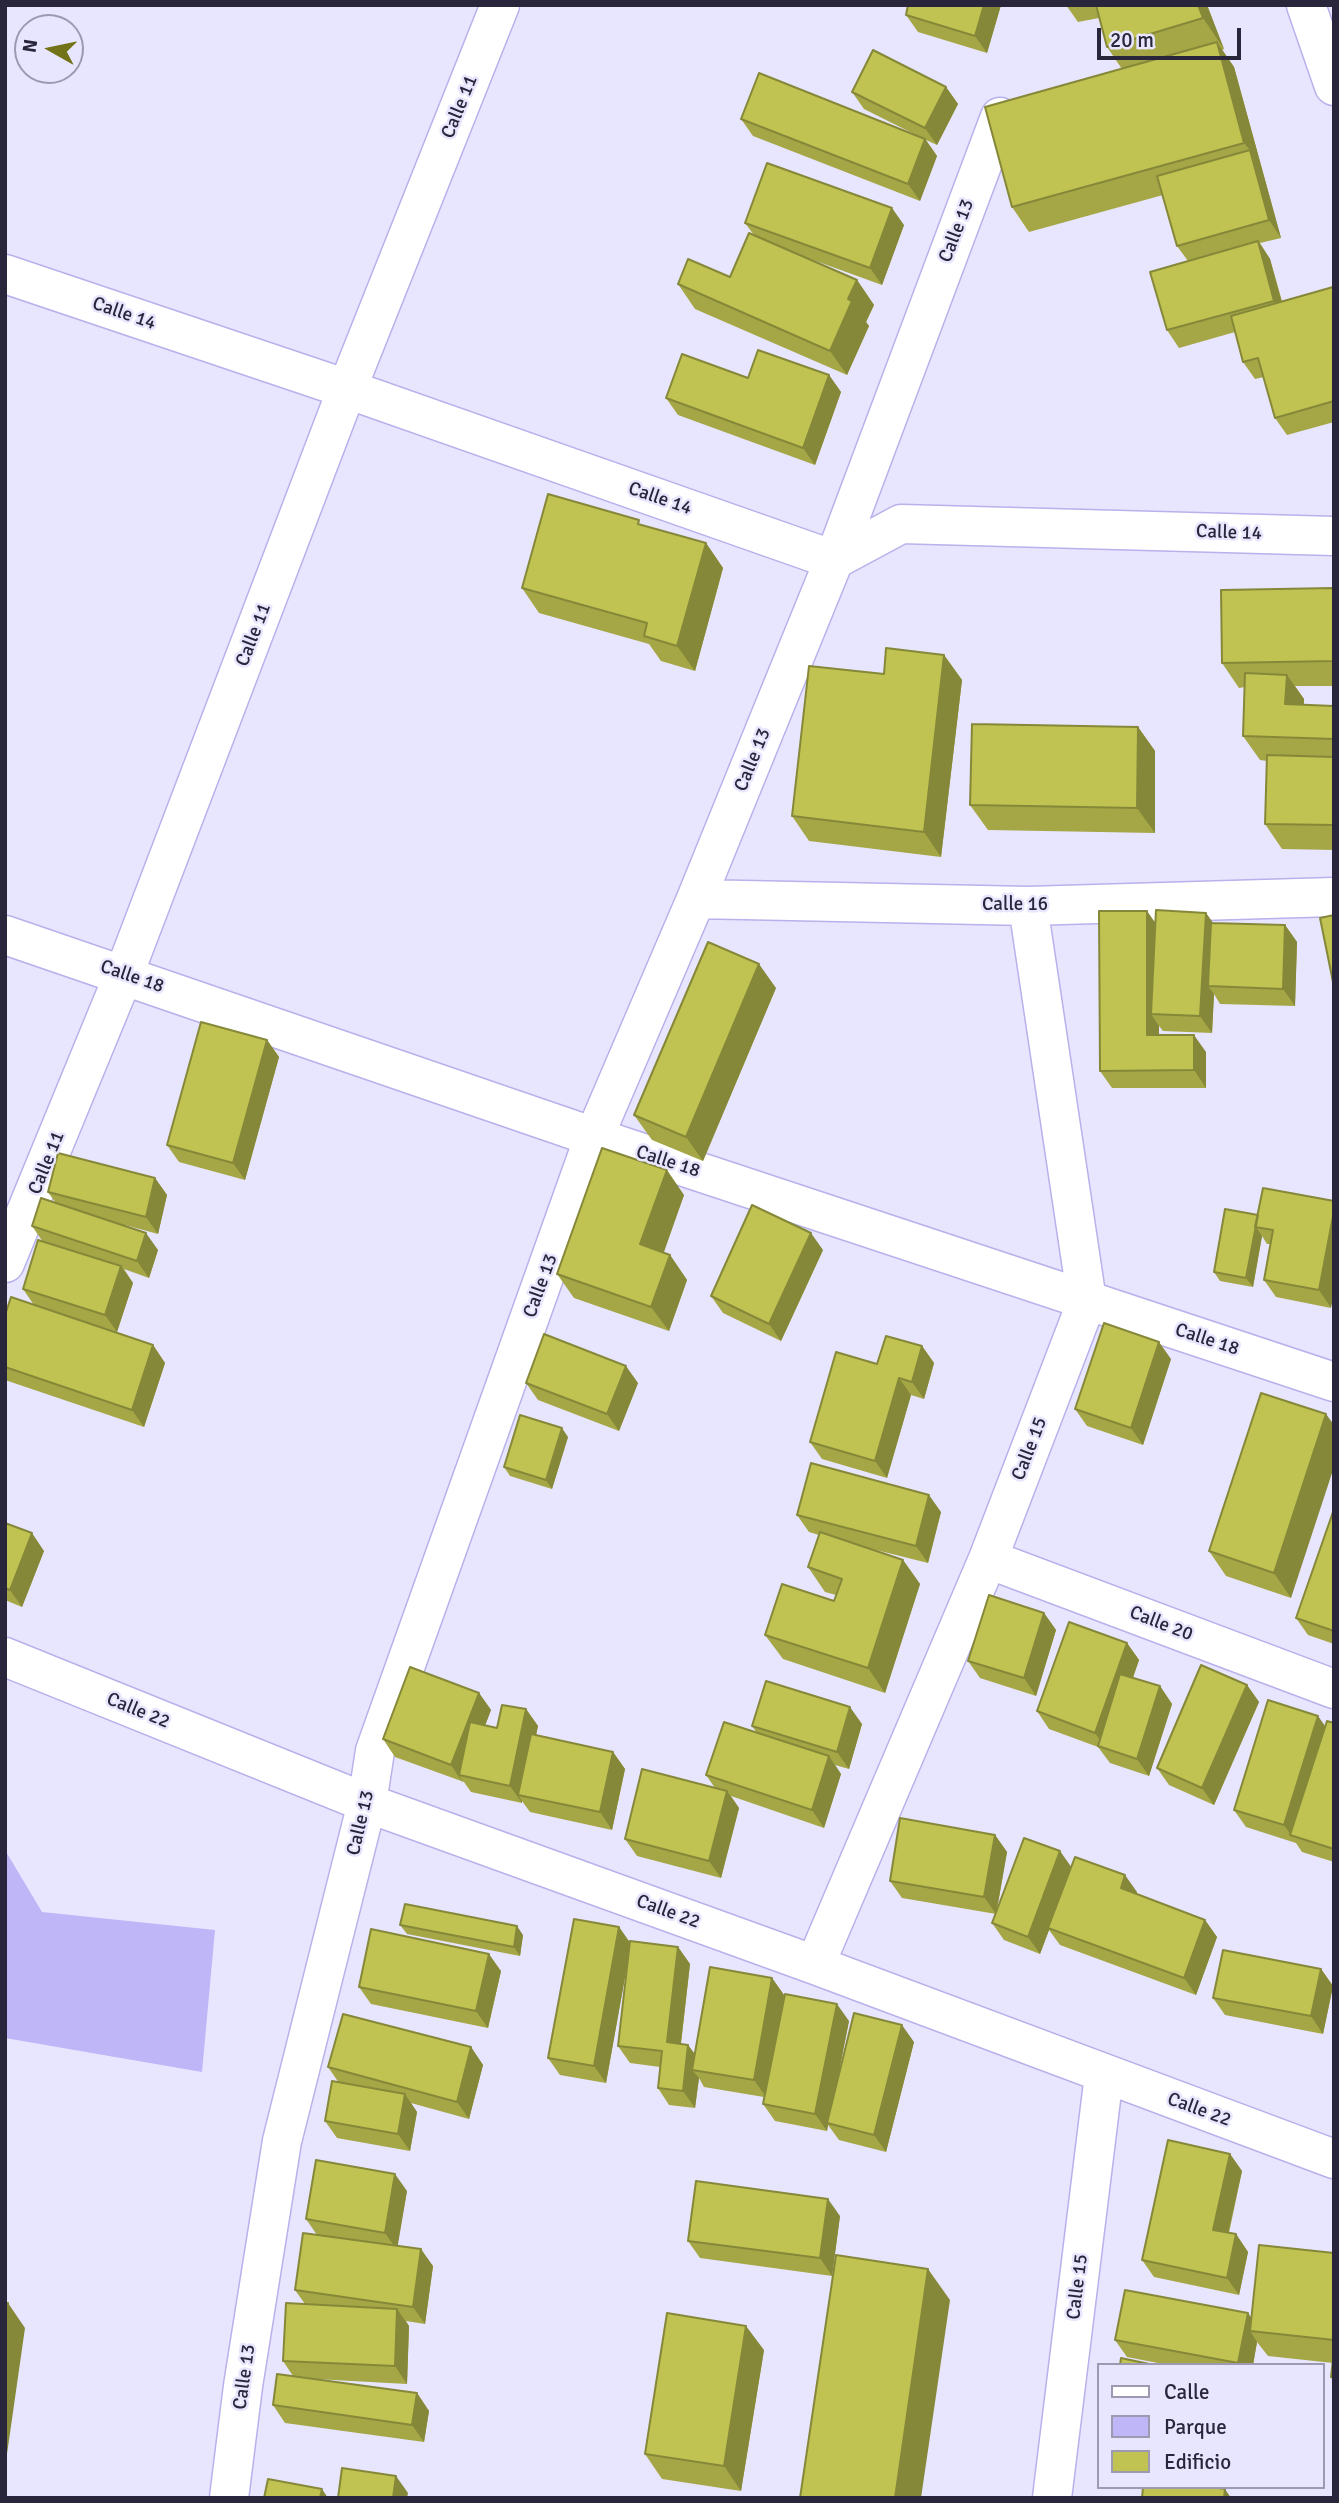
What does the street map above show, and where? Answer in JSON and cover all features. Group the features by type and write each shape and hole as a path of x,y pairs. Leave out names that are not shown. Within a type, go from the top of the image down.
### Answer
{"main road":[{"name":"Calle 11","path":"5,1263 124,974 348,389 500,5"},
{"path":"1306,5 1334,86"},
{"name":"Calle 13","path":"229,2498 243,2386 282,2141 367,1803 374,1751 594,1137 696,899 834,560 1000,117"},
{"name":"Calle 14","path":"5,274 348,389 834,560 901,524 1334,536"},
{"name":"Calle 16","path":"696,899 1028,906 1334,897"},
{"name":"Calle 15","path":"815,1965 988,1559 1087,1301 1028,906"},
{"name":"Calle 18","path":"5,935 594,1137 1334,1382"},
{"name":"Calle 20","path":"988,1559 1334,1689"},
{"name":"Calle 22","path":"5,1657 367,1803 815,1965 1334,2160"},
{"name":"Calle 15","path":"1052,2498 1104,2075"}],"green space":[{"path":"5,1850 42,1912 215,1930 202,2072 5,2038"}],"building":[{"path":"908,5 984,5 975,36 906,15"},
{"path":"1096,5 1198,5 1203,18 1107,47"},
{"path":"1217,42 1244,143 1012,207 985,107"},
{"path":"873,50 946,87 925,128 852,92"},
{"path":"759,73 925,139 908,184 741,119"},
{"path":"1250,150 1269,220 1177,246 1157,176"},
{"path":"767,163 892,208 870,268 745,223"},
{"path":"749,233 857,280 848,299 852,301 830,351 678,284 688,259 730,277"},
{"path":"1258,241 1274,301 1167,330 1150,272"},
{"path":"1333,287 1334,401 1275,418 1258,358 1243,362 1231,316"},
{"path":"758,350 829,375 803,448 666,398 682,354 748,378"},
{"path":"548,494 639,520 638,524 706,543 677,646 644,636 647,623 522,588"},
{"path":"1334,588 1334,661 1222,663 1221,590"},
{"path":"886,648 944,655 924,832 792,816 809,666 884,674"},
{"path":"1245,673 1287,675 1285,704 1334,706 1334,739 1243,736"},
{"path":"972,724 1138,727 1137,808 970,805"},
{"path":"1267,755 1334,757 1334,825 1265,824"},
{"path":"1156,910 1206,913 1200,1016 1151,1014"},
{"path":"1099,911 1147,911 1147,1035 1194,1035 1194,1070 1100,1071"},
{"path":"1334,915 1334,987 1320,918"},
{"path":"1211,923 1285,925 1283,989 1208,986"},
{"path":"708,942 759,964 686,1137 634,1115"},
{"path":"201,1022 267,1040 233,1163 167,1145"},
{"path":"602,1148 667,1170 640,1244 670,1255 651,1307 557,1274"},
{"path":"58,1153 155,1178 146,1217 48,1192"},
{"path":"1263,1188 1334,1201 1319,1290 1264,1280 1273,1230 1255,1227"},
{"path":"41,1198 146,1233 137,1261 32,1226"},
{"path":"752,1205 811,1233 769,1324 711,1296"},
{"path":"1225,1209 1258,1215 1246,1278 1214,1272"},
{"path":"38,1240 121,1266 105,1315 23,1289"},
{"path":"11,1297 153,1345 132,1410 5,1367 5,1315"},
{"path":"1104,1323 1159,1342 1131,1428 1075,1409"},
{"path":"544,1334 626,1366 607,1414 526,1383"},
{"path":"886,1336 922,1346 912,1382 899,1378 875,1461 810,1442 836,1352 877,1364"},
{"path":"1261,1393 1326,1414 1274,1573 1209,1551"},
{"path":"520,1415 562,1428 546,1480 504,1467"},
{"path":"811,1463 929,1495 916,1546 797,1515"},
{"path":"1334,1509 1334,1631 1296,1618"},
{"path":"5,1523 32,1533 10,1590 5,1588"},
{"path":"820,1532 903,1560 868,1668 765,1635 782,1584 834,1601 842,1579 808,1567"},
{"path":"989,1595 1044,1613 1024,1678 968,1661"},
{"path":"1069,1622 1127,1643 1095,1733 1037,1711"},
{"path":"1201,1665 1247,1685 1202,1788 1157,1768"},
{"path":"410,1667 479,1693 451,1765 383,1739"},
{"path":"1120,1674 1160,1686 1137,1759 1098,1746"},
{"path":"766,1681 850,1707 837,1752 752,1726"},
{"path":"1268,1700 1318,1716 1284,1825 1234,1810"},
{"path":"502,1705 526,1709 510,1786 459,1775 470,1722 497,1728"},
{"path":"1327,1721 1334,1723 1334,1849 1290,1835"},
{"path":"724,1722 829,1756 812,1810 706,1775"},
{"path":"531,1734 613,1752 600,1812 518,1795"},
{"path":"642,1769 727,1791 709,1861 625,1839"},
{"path":"900,1818 995,1835 984,1897 890,1881"},
{"path":"1024,1838 1060,1851 1028,1937 992,1923"},
{"path":"1075,1857 1125,1875 1121,1888 1205,1920 1184,1978 1048,1928"},
{"path":"405,1904 517,1926 514,1947 400,1925"},
{"path":"574,1919 619,1927 594,2066 548,2058"},
{"path":"371,1929 489,1954 476,2011 359,1987"},
{"path":"630,1941 678,1947 667,2042 688,2045 683,2091 658,2088 662,2051 618,2046"},
{"path":"1223,1950 1321,1969 1311,2016 1213,1998"},
{"path":"710,1967 772,1978 754,2080 692,2070"},
{"path":"785,1994 837,2004 815,2114 763,2104"},
{"path":"854,2013 902,2025 874,2135 827,2123"},
{"path":"343,2014 471,2047 457,2102 328,2067"},
{"path":"332,2081 405,2094 398,2134 325,2121"},
{"path":"1168,2140 1230,2154 1213,2230 1236,2234 1227,2278 1142,2260"},
{"path":"316,2160 395,2174 385,2233 306,2219"},
{"path":"696,2181 828,2199 820,2258 688,2241"},
{"path":"303,2233 421,2249 413,2307 295,2290"},
{"path":"1259,2245 1334,2253 1334,2340 1250,2331"},
{"path":"836,2255 928,2269 895,2498 800,2498"},
{"path":"1125,2290 1248,2313 1238,2363 1115,2340"},
{"path":"286,2303 397,2309 395,2366 283,2361"},
{"path":"667,2313 746,2326 724,2466 645,2454"},
{"path":"1334,2350 1334,2378 1331,2377"},
{"path":"1121,2358 1145,2363 1120,2363"},
{"path":"277,2374 417,2393 412,2425 273,2405"},
{"path":"342,2468 396,2476 393,2498 338,2498"},
{"path":"268,2479 322,2489 320,2498 264,2498"},
{"path":"1143,2489 1225,2489 1224,2498 1142,2498"}]}
